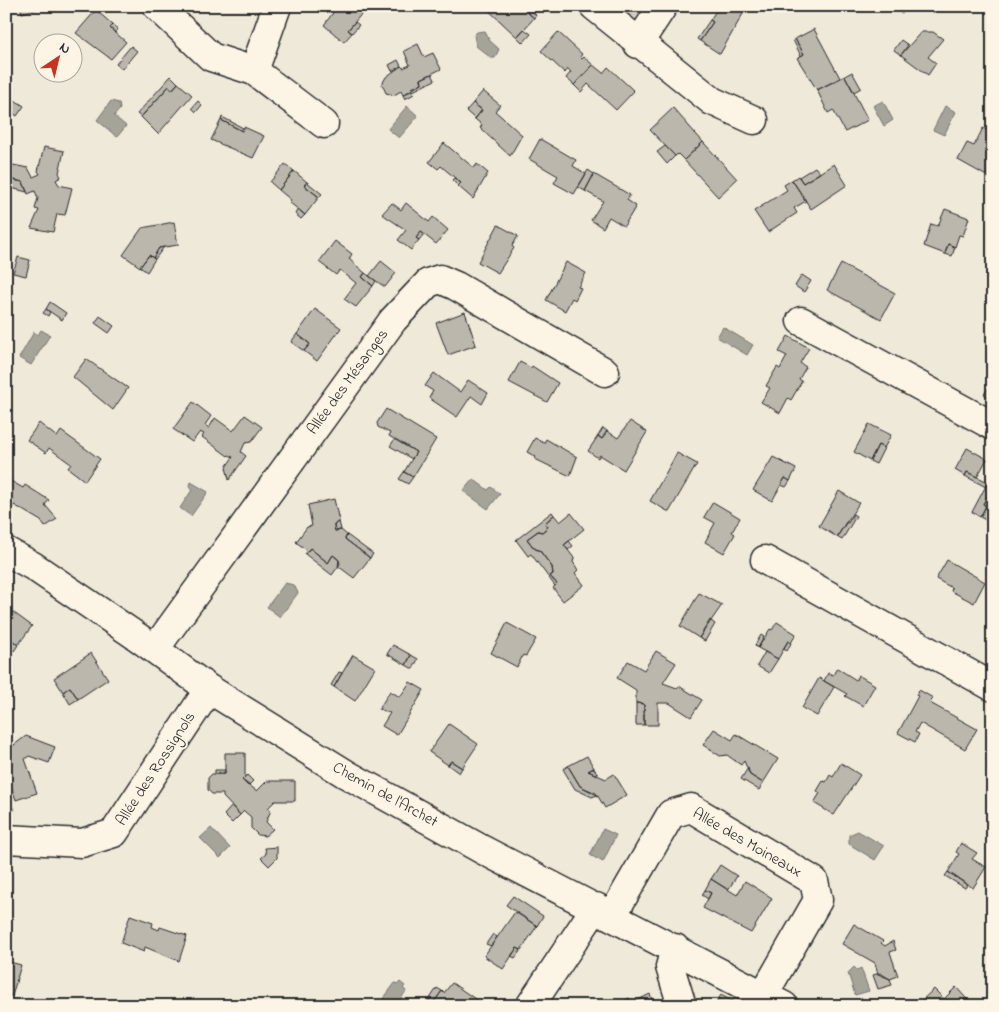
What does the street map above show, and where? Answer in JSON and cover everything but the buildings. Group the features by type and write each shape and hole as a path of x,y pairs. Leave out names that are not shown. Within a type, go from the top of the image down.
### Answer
{"street":[{"path":"157,6 211,57 254,71 324,124"},
{"path":"254,71 277,6"},
{"path":"594,6 638,44 712,101 754,120"},
{"path":"638,44 663,6"},
{"name":"Allée des Mésanges","path":"155,649 394,320 428,283 440,279 456,286 605,372"},
{"path":"800,322 993,426"},
{"name":"Chemin de l'Archet","path":"6,551 33,566 155,649 209,689 346,774 482,850 774,1000"},
{"path":"765,560 993,687"},
{"name":"Allée des Rossignols","path":"6,839 82,843 114,832 209,689"},
{"name":"Allée des Moineaux","path":"530,1006 604,911 671,814 691,808 814,881 818,900 774,1000"},
{"path":"675,948 670,967 682,1006"}],"shaded area":[{"path":"608,6 652,6 648,12 635,20 621,17"},
{"path":"485,31 489,40 499,49 495,58 491,58 476,46 474,35 477,32"},
{"path":"111,101 119,103 120,109 114,116 126,126 117,137 97,120"},
{"path":"883,101 893,120 884,126 873,106"},
{"path":"407,106 418,116 399,138 388,129"},
{"path":"945,106 956,112 944,135 933,130"},
{"path":"723,327 753,345 747,355 717,337"},
{"path":"41,330 50,335 31,365 19,358 34,332 38,335"},
{"path":"473,479 488,490 491,487 500,494 488,509 463,491"},
{"path":"191,482 208,492 191,516 180,508 192,490"},
{"path":"285,583 294,585 298,593 280,617 267,607"},
{"path":"211,828 230,848 220,858 200,838"},
{"path":"603,829 616,835 603,862 590,855"},
{"path":"858,831 884,846 875,860 849,844 849,835"},
{"path":"854,967 857,970 861,968 869,991 855,995 848,973"},
{"path":"400,982 405,986 403,988 406,991 396,1006 378,1006 395,983 398,984"}]}
